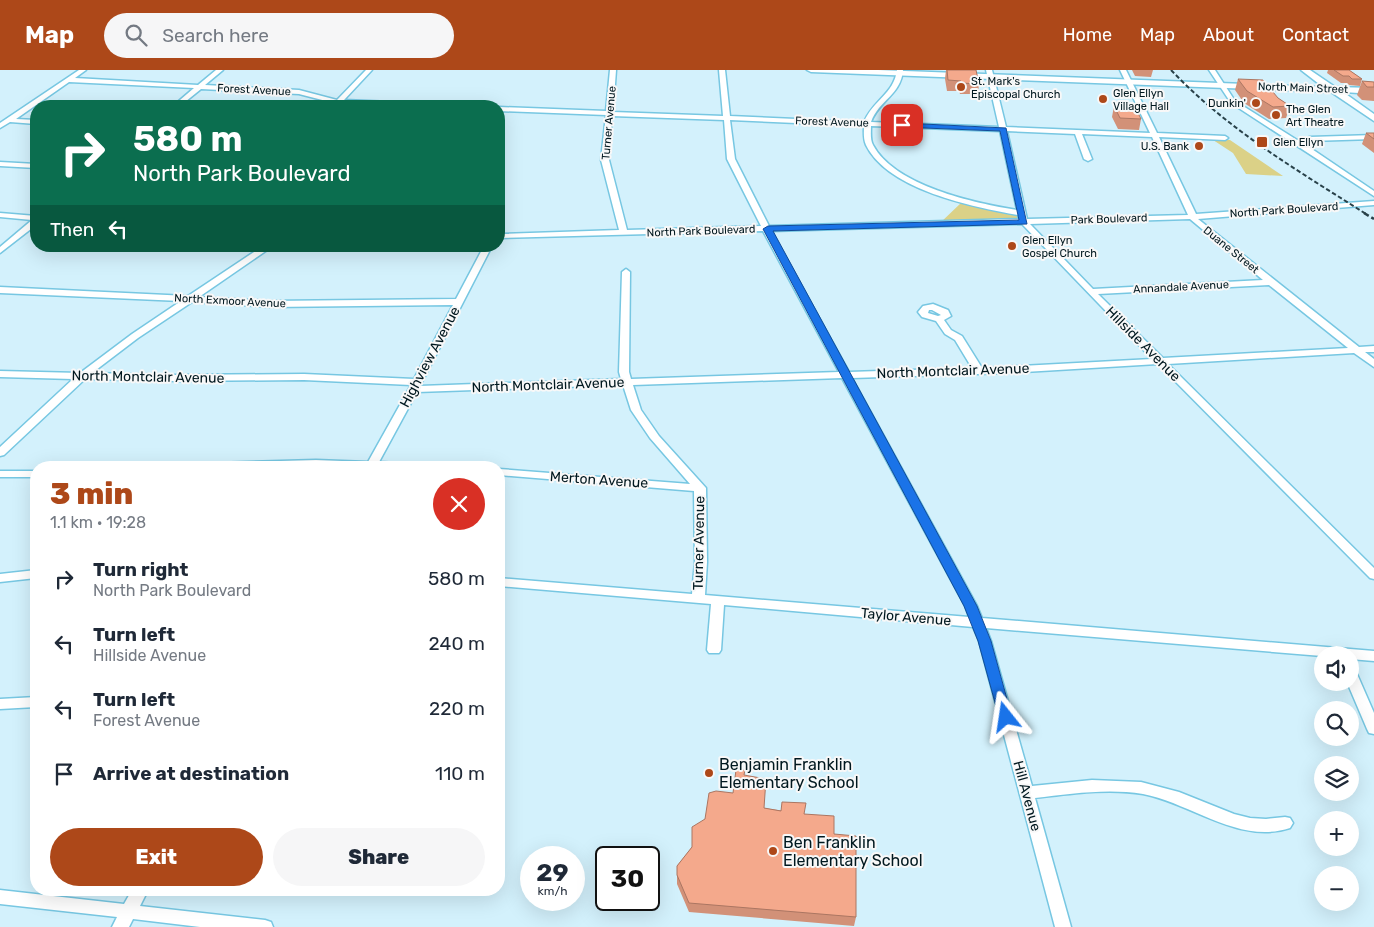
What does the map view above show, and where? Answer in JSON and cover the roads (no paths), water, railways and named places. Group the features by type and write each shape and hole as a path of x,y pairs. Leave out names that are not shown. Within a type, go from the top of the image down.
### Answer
{"street":[{"path":"38,100 83,70"},
{"path":"183,100 220,70"},
{"path":"341,100 369,70"},
{"name":"Turner Avenue","path":"613,70 605,160 624,233"},
{"name":"Hill Avenue","path":"722,70 731,159 845,375 971,606 978,623 985,641 1063,927"},
{"path":"811,70 990,73 1128,82 1197,84 1222,88"},
{"name":"Duane Street","path":"1122,70 1195,222 1374,364"},
{"path":"1212,70 1222,88 1233,102 1374,194"},
{"path":"1305,70 1374,118"},
{"path":"900,72 896,88 875,109 867,124 867,136 872,148 882,161 901,175 920,185 955,199 1023,218 990,73"},
{"name":"Forest Avenue","path":"68,80 299,92 324,100"},
{"name":"North Main Street","path":"1222,88 1239,86 1374,91"},
{"path":"0,126 30,105"},
{"name":"Forest Avenue","path":"505,109 1225,138"},
{"path":"8,120 30,122"},
{"path":"1272,128 1291,136 1310,139 1374,136"},
{"path":"1078,132 1088,160"},
{"path":"1303,148 1300,142 1310,139"},
{"path":"0,164 30,166"},
{"name":"North Park Boulevard","path":"1194,217 1374,203"},
{"path":"0,215 30,219"},
{"name":"Park Boulevard","path":"1023,218 1194,217"},
{"name":"North Park Boulevard","path":"505,236 768,229 1023,218"},
{"name":"Hillside Avenue","path":"1023,218 1091,292 1374,575"},
{"path":"0,251 30,225"},
{"path":"0,453 83,375 187,300 260,252"},
{"name":"Highview Avenue","path":"374,461 485,252"},
{"name":"Turner Avenue","path":"626,272 624,372 636,410 644,424 700,488 701,562 698,599"},
{"name":"Annandale Avenue","path":"1091,292 1271,282"},
{"name":"North Exmoor Avenue","path":"0,290 108,294 270,304 459,302"},
{"path":"939,319 948,332 959,338 978,370"},
{"name":"North Montclair Avenue","path":"0,374 336,378 414,386 628,382 978,370 1374,349"},
{"name":"Merton Avenue","path":"505,472 700,488"},
{"path":"0,474 30,474"},
{"path":"0,578 30,575"},
{"name":"Taylor Avenue","path":"505,583 1314,652"},
{"name":"Turner Avenue","path":"714,650 718,601"},
{"name":"Taylor Avenue","path":"1359,655 1374,656"},
{"path":"1357,691 1374,729"},
{"path":"0,704 30,702"},
{"path":"1026,793 1093,787 1144,788 1172,796 1235,822 1261,826 1285,823"},
{"path":"120,927 137,896"},
{"path":"0,897 265,927"}],"railway":[{"path":"1171,70 1216,112 1264,148 1366,214"},
{"path":"1364,213 1374,219"}],"place":[{"name":"St. Mark's Episcopal Church","path":"961,87"},
{"name":"Glen Ellyn Village Hall","path":"1103,99"},
{"name":"Dunkin'","path":"1256,103"},
{"name":"The Glen Art Theatre","path":"1276,115"},
{"name":"Glen Ellyn","path":"1262,142"},
{"name":"U.S. Bank","path":"1199,146"},
{"name":"Glen Ellyn Gospel Church","path":"1012,246"},
{"name":"Benjamin Franklin Elementary School","path":"709,773"},
{"name":"Ben Franklin Elementary School","path":"773,851"}]}
